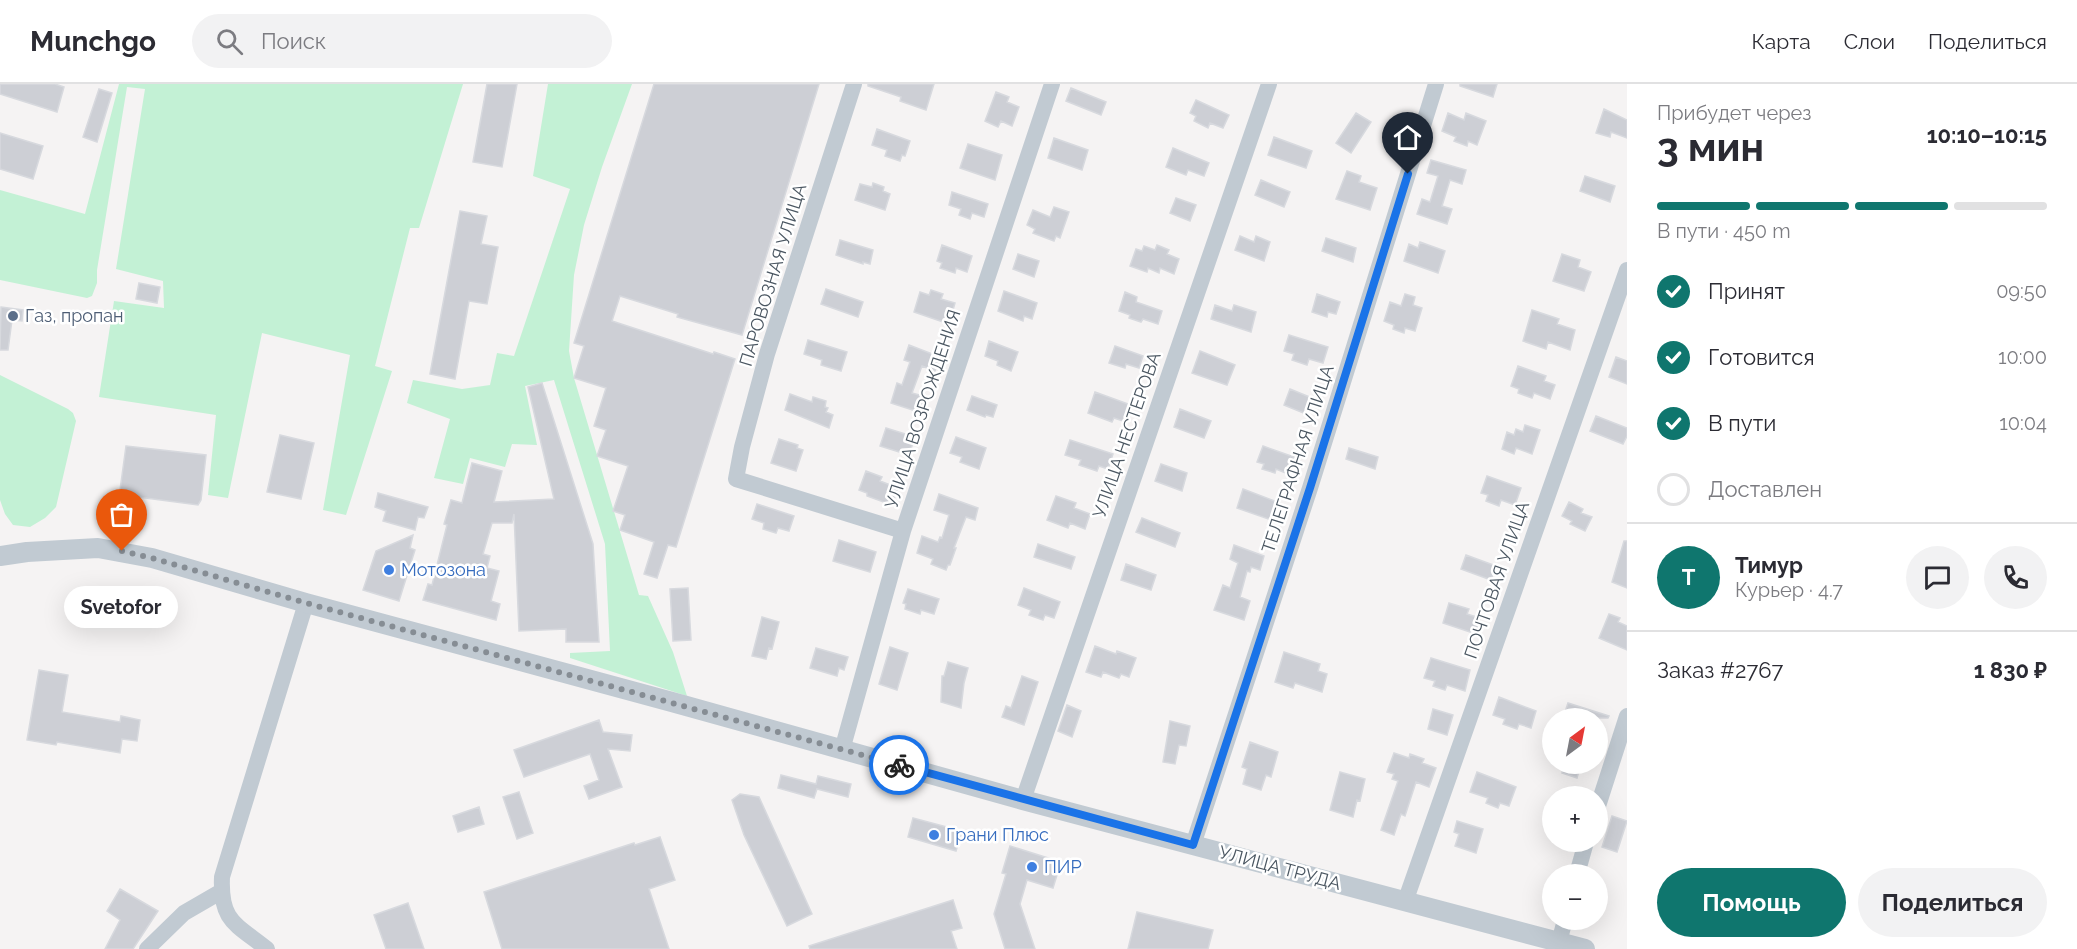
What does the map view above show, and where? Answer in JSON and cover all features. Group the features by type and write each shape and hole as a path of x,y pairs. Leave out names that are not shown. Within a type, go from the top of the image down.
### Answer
{"street":[{"name":"ПАРОВОЗНАЯ УЛИЦА","path":"854,84 767,354 742,447 736,479 903,531"},
{"name":"УЛИЦА ВОЗРОЖДЕНИЯ","path":"843,750 903,531 1052,84"},
{"name":"УЛИЦА НЕСТЕРОВА","path":"1023,800 1269,84"},
{"name":"ТЕЛЕГРАФНАЯ УЛИЦА","path":"1193,845 1310,488 1436,84"},
{"name":"ПОЧТОВАЯ УЛИЦА","path":"1405,902 1627,270"},
{"name":"УЛИЦА ТРУДА","path":"0,556 98,548 152,558 306,603 1023,800 1585,949"},
{"path":"267,949 251,939 230,917 223,905 222,877 306,603"},
{"path":"1604,786 1627,716"},
{"path":"147,949 184,913 222,891"},
{"path":"1559,942 1562,930"}],"green space":[{"path":"119,84 463,84 419,228 410,228 375,366 392,371 346,515 323,510 350,355 262,333 228,498 208,495 216,415 99,397 114,301 164,308 163,281 116,269 145,89 127,87 97,270 97,283 92,296 87,298 0,280 0,190 85,214"},
{"path":"548,84 632,84 584,225 574,275 569,351 574,378 639,595 648,596 673,652 687,696 570,658 570,653 610,651 605,544 554,380 525,386 537,445 512,444 505,467 470,458 463,484 434,478 450,419 407,403 413,380 462,389 490,385 497,353 514,356 570,189 533,176"},
{"path":"0,375 68,409 73,413 76,421 56,507 45,518 30,527 13,525 5,514 0,500"}],"building":[{"path":"0,84 55,84 64,87 57,112 0,94"},
{"path":"487,84 517,84 502,167 473,162"},
{"path":"654,84 819,84 742,335 677,317 678,314 620,296 612,321 735,359 676,547 668,545 657,578 644,574 654,542 620,530 625,515 613,511 628,466 597,456 606,430 594,426 606,388 574,378 584,346 574,343"},
{"path":"868,84 934,84 926,110 900,101 901,97 868,86"},
{"path":"1460,84 1497,84 1493,97 1460,86"},
{"path":"1071,88 1106,102 1101,115 1066,101"},
{"path":"99,89 112,93 97,142 83,137"},
{"path":"996,92 1009,97 1007,102 1019,107 1012,126 1001,121 998,127 985,121"},
{"path":"1196,100 1229,115 1223,128 1210,123 1208,128 1194,121 1196,116 1190,113"},
{"path":"1604,109 1627,120 1627,138 1611,132 1610,137 1596,133"},
{"path":"1356,113 1371,122 1351,153 1336,143"},
{"path":"1448,113 1464,120 1466,113 1486,121 1477,145 1468,141 1467,146 1454,141 1456,137 1442,131"},
{"path":"877,129 910,141 905,156 902,155 900,161 885,156 887,150 872,145"},
{"path":"0,133 43,146 33,179 0,169"},
{"path":"1274,137 1312,151 1306,168 1268,155"},
{"path":"1054,138 1088,150 1082,170 1048,158"},
{"path":"968,144 1002,155 995,180 960,168"},
{"path":"1173,148 1209,163 1204,176 1188,170 1186,175 1166,167"},
{"path":"1431,160 1466,170 1462,184 1450,180 1442,206 1452,209 1447,224 1417,214 1422,199 1430,202 1438,176 1427,173"},
{"path":"1347,171 1361,176 1359,182 1377,188 1370,210 1336,199"},
{"path":"1585,176 1615,186 1610,202 1580,191"},
{"path":"1261,180 1290,192 1284,207 1255,195"},
{"path":"873,183 884,187 883,191 890,194 885,210 855,200 860,184 872,187"},
{"path":"952,192 988,204 984,217 972,213 970,219 959,215 961,209 949,205"},
{"path":"1176,198 1196,205 1190,221 1170,213"},
{"path":"1054,207 1069,212 1060,238 1056,236 1054,241 1033,233 1035,229 1027,225 1033,210 1050,217"},
{"path":"460,211 487,216 481,244 498,247 487,304 469,301 455,379 430,374"},
{"path":"1240,236 1254,242 1256,236 1270,242 1264,261 1235,250"},
{"path":"1326,238 1356,248 1353,262 1322,251"},
{"path":"840,240 873,250 870,264 836,255"},
{"path":"1420,242 1445,251 1438,273 1404,261 1409,244 1418,248"},
{"path":"942,245 972,256 967,272 956,268 955,273 940,268 942,263 937,261"},
{"path":"1157,245 1169,250 1167,254 1179,259 1174,274 1160,268 1159,273 1148,268 1147,272 1130,266 1136,249 1142,251 1144,246 1155,250"},
{"path":"1018,254 1039,261 1034,277 1013,269"},
{"path":"1562,254 1580,260 1578,267 1591,272 1584,291 1553,281"},
{"path":"139,283 160,287 157,303 136,299"},
{"path":"826,289 863,302 858,317 821,304"},
{"path":"931,290 943,294 941,299 955,303 949,324 914,312 920,292 929,295"},
{"path":"1004,291 1037,303 1032,319 1024,316 1023,321 998,311"},
{"path":"1125,292 1137,297 1136,302 1162,311 1158,324 1143,319 1141,322 1129,318 1130,315 1119,311"},
{"path":"1317,294 1340,302 1336,314 1328,312 1327,317 1312,312"},
{"path":"1405,294 1415,297 1413,305 1422,308 1415,331 1405,328 1404,333 1393,329 1394,325 1384,321 1390,302 1401,306"},
{"path":"1215,305 1232,311 1234,305 1256,312 1251,332 1211,319"},
{"path":"1,307 23,310 22,321 12,320 8,350 0,350"},
{"path":"1532,310 1559,319 1557,324 1575,330 1570,350 1548,342 1546,349 1523,341"},
{"path":"1289,335 1328,347 1323,363 1309,359 1307,365 1292,360 1294,354 1284,351"},
{"path":"808,340 847,352 841,371 821,365 822,360 804,354"},
{"path":"989,341 1018,352 1011,371 997,365 998,361 985,356"},
{"path":"909,345 940,357 935,371 922,366 912,393 927,397 922,413 891,403 897,383 902,385 910,362 904,360"},
{"path":"1115,346 1143,356 1139,368 1126,364 1125,368 1109,363"},
{"path":"1200,351 1235,365 1227,385 1192,373"},
{"path":"1616,357 1627,361 1627,384 1609,377"},
{"path":"1518,366 1546,376 1544,381 1555,385 1550,399 1534,393 1532,398 1518,393 1519,389 1511,386"},
{"path":"542,383 593,544 599,642 566,642 566,629 519,631 514,514 512,523 492,523 483,554 490,556 487,568 499,571 491,601 500,604 496,620 423,600 428,584 432,585 451,500 462,503 472,463 502,471 494,502 554,499 528,387"},
{"path":"1290,389 1312,398 1306,414 1284,405"},
{"path":"1095,392 1128,404 1123,421 1114,418 1112,422 1088,413"},
{"path":"790,394 812,402 813,397 826,401 825,407 828,408 826,412 833,415 829,428 785,410"},
{"path":"972,396 997,405 993,417 986,415 985,417 967,410"},
{"path":"1180,409 1211,421 1204,438 1174,427"},
{"path":"1596,416 1627,428 1627,436 1623,444 1590,431"},
{"path":"1525,425 1540,430 1532,454 1516,448 1514,454 1502,449 1507,432 1514,435 1516,429 1523,432"},
{"path":"886,428 915,437 909,455 880,446"},
{"path":"280,435 314,443 301,499 267,492"},
{"path":"956,437 986,448 979,469 960,462 962,457 950,453"},
{"path":"779,439 798,445 797,448 803,450 796,471 771,463"},
{"path":"1070,440 1113,454 1108,469 1099,466 1097,471 1079,465 1081,460 1065,455"},
{"path":"126,446 206,455 201,500 198,505 123,495 120,490"},
{"path":"1263,446 1294,457 1288,474 1276,469 1275,473 1262,469 1264,464 1257,462"},
{"path":"1349,448 1378,457 1375,469 1346,459"},
{"path":"1161,464 1187,473 1182,491 1155,481"},
{"path":"866,471 882,477 880,481 898,488 892,505 867,496 867,493 859,490"},
{"path":"1487,476 1521,488 1515,505 1501,500 1499,506 1486,501 1488,495 1481,493"},
{"path":"1243,489 1280,503 1274,521 1237,508"},
{"path":"378,493 428,507 424,518 418,517 415,530 383,521 386,511 375,507"},
{"path":"939,494 978,508 975,520 966,517 950,565 946,570 931,564 933,559 917,553 922,536 938,542 940,537 942,538 949,515 934,510"},
{"path":"1056,496 1076,503 1074,508 1090,514 1085,529 1070,523 1068,528 1047,520"},
{"path":"1569,502 1583,509 1581,513 1592,517 1585,531 1570,524 1572,521 1562,516"},
{"path":"757,504 794,516 789,531 778,528 776,533 763,529 764,523 752,519"},
{"path":"1142,518 1180,533 1175,547 1136,532"},
{"name":"Мотозона","path":"413,535 410,548 415,550 399,601 363,590 376,551"},
{"path":"839,540 876,552 870,572 833,561"},
{"path":"1624,541 1627,541 1627,588 1612,582"},
{"path":"1038,544 1075,557 1071,569 1034,557"},
{"path":"1234,545 1264,556 1260,570 1251,567 1250,572 1247,571 1240,597 1250,601 1244,620 1214,610 1223,585 1230,588 1238,563 1230,559"},
{"path":"1466,555 1496,566 1491,580 1461,569"},
{"path":"1126,564 1156,575 1151,590 1121,580"},
{"path":"688,588 691,640 673,641 670,589"},
{"path":"1024,588 1060,602 1054,618 1045,615 1043,620 1029,615 1031,610 1018,605"},
{"path":"908,589 939,599 934,614 921,610 920,614 905,609 906,604 903,603"},
{"path":"1449,603 1469,609 1467,614 1480,618 1476,634 1443,623"},
{"path":"1609,614 1620,618 1618,622 1627,626 1627,650 1599,638"},
{"path":"762,617 779,622 772,649 769,648 766,659 752,656"},
{"path":"1095,646 1136,658 1129,677 1121,674 1119,678 1103,672 1101,677 1086,672"},
{"path":"890,647 908,653 897,690 879,684"},
{"path":"816,648 848,657 844,670 839,668 837,676 810,668"},
{"path":"1284,652 1320,664 1318,671 1327,674 1322,692 1295,683 1293,688 1275,682"},
{"path":"1431,658 1470,670 1465,691 1447,685 1445,690 1433,686 1435,681 1424,678"},
{"path":"948,662 968,668 961,708 941,702 942,676 944,676"},
{"path":"39,670 68,675 62,712 120,722 121,716 140,720 137,741 122,739 120,753 57,742 56,745 27,740"},
{"path":"1022,676 1038,682 1024,725 1002,717 1006,706 1011,708"},
{"path":"1499,697 1536,711 1531,728 1519,724 1517,729 1503,724 1505,719 1493,715"},
{"path":"1568,703 1584,708 1566,708"},
{"path":"1067,705 1081,711 1072,737 1058,731"},
{"path":"1433,709 1453,715 1447,735 1428,729"},
{"path":"599,720 603,732 632,735 630,751 608,749 622,787 589,799 584,786 599,780 590,754 524,777 514,750"},
{"path":"1170,721 1190,726 1186,746 1179,745 1175,764 1163,762"},
{"path":"1250,742 1278,752 1271,777 1266,775 1261,790 1243,784 1247,769 1242,767"},
{"path":"1394,753 1409,758 1410,754 1424,759 1422,763 1436,768 1429,787 1416,782 1405,816 1401,814 1394,835 1381,830 1398,781 1392,779 1394,774 1387,772"},
{"path":"1340,772 1365,779 1360,801 1357,800 1353,817 1330,810"},
{"path":"1477,772 1516,787 1509,806 1500,803 1498,808 1486,803 1488,798 1470,792"},
{"path":"1565,774 1578,774 1577,778"},
{"path":"781,775 816,784 818,776 851,784 848,797 817,789 814,798 778,788"},
{"path":"519,792 533,833 517,839 503,797"},
{"path":"740,794 759,797 812,914 787,926 744,835 732,800"},
{"path":"479,807 484,824 458,832 453,816"},
{"path":"1612,816 1627,821 1617,852 1608,849 1608,828"},
{"name":"Грани Плюс","path":"913,818 962,831 956,851 908,837"},
{"path":"1457,821 1483,829 1476,853 1455,846 1459,834 1454,832"},
{"path":"660,837 675,880 649,889 669,949 502,949 484,892 634,843 635,845"},
{"path":"1010,846 1061,862 1053,888 1027,880 1020,904 1035,949 1005,949 994,914 1006,874 1002,873"},
{"path":"120,889 158,911 133,949 105,949 120,920 107,911"},
{"path":"953,900 962,928 951,931 957,949 810,949 809,946"},
{"path":"408,903 424,949 386,949 374,915"},
{"path":"1137,912 1213,930 1208,949 1128,949"}],"way so far":[{"path":"122,551 899,765"}],"place":[{"name":"Газ, пропан","path":"13,316"},
{"name":"Svetofor","path":"122,551"},
{"name":"Мотозона","path":"389,570"},
{"name":"Грани Плюс","path":"934,835"},
{"name":"ПИР","path":"1032,867"}],"route":[{"path":"899,765 1193,845 1310,488 1408,174"}]}
